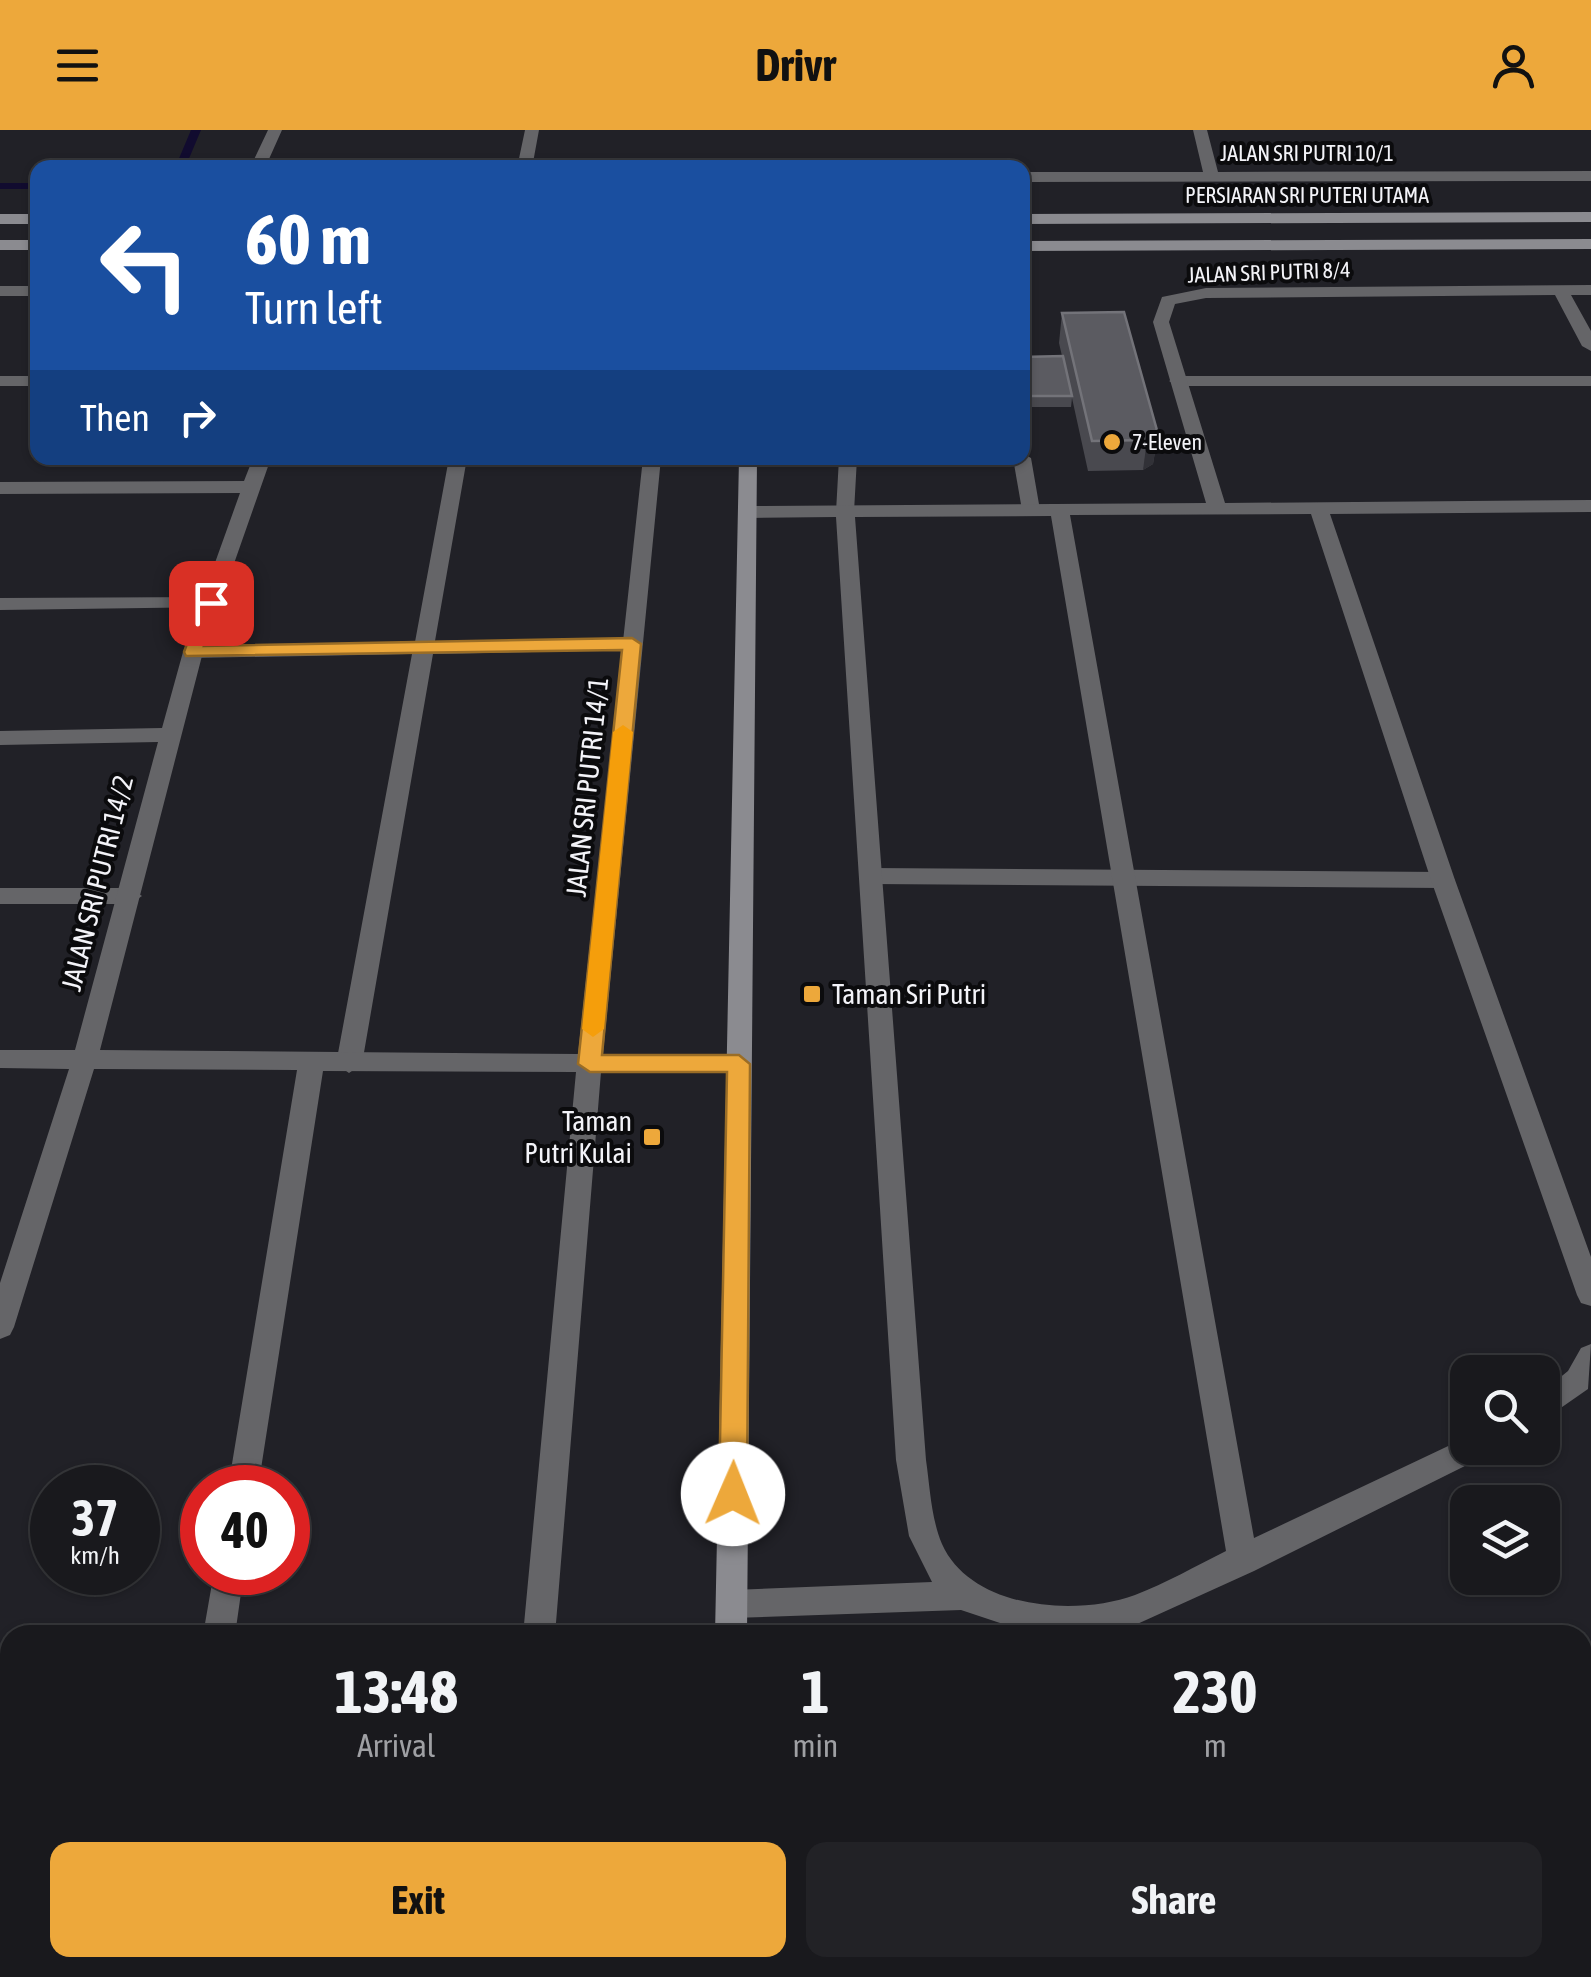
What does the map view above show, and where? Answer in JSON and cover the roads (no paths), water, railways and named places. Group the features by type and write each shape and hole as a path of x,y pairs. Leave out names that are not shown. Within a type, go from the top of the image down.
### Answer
{"street":[{"path":"261,160 274,130"},
{"path":"526,160 532,130"},
{"path":"1200,130 1212,175"},
{"name":"JALAN SRI PUTRI 10/1","path":"1030,176 1591,176"},
{"name":"PERSIARAN SRI PUTERI UTAMA","path":"1030,219 1591,217"},
{"path":"0,219 30,219"},
{"name":"PERSIARAN SRI PUTERI UTAMA","path":"1030,246 1591,244"},
{"path":"0,245 30,245"},
{"path":"1560,290 1591,346"},
{"name":"JALAN SRI PUTRI 8/4","path":"1218,509 1161,312 1168,301 1184,295 1591,290"},
{"path":"0,292 30,291"},
{"path":"0,381 30,381"},
{"path":"1178,381 1591,381"},
{"name":"JALAN SRI PUTRI 14/2","path":"2,1317 85,1058 193,652 260,465"},
{"path":"349,1064 457,465"},
{"name":"JALAN SRI PUTRI 14/1","path":"540,1625 590,1064 651,465"},
{"path":"748,465 732,1619 966,1594"},
{"path":"848,465 845,512 911,1460 932,1558 966,1594 1008,1616 1074,1620 1135,1610 1450,1459"},
{"path":"1023,465 1031,510"},
{"path":"0,488 252,487"},
{"path":"1319,508 1444,880 1590,1286"},
{"path":"1060,510 1243,1561"},
{"path":"747,512 1590,510"},
{"path":"0,604 211,603"},
{"path":"193,652 632,644"},
{"path":"0,738 168,735"},
{"path":"870,876 1123,881 1444,880"},
{"path":"0,896 130,896"},
{"path":"0,1059 739,1064"},
{"path":"247,1465 312,1064"},
{"path":"1560,1394 1578,1380 1591,1356"},
{"path":"221,1625 225,1595"}],"waterway":[{"path":"183,160 196,130"},
{"path":"0,186 30,186"}],"place":[{"name":"7-Eleven","path":"1112,442"},
{"name":"Taman Sri Putri","path":"812,994"},
{"name":"Taman Putri Kulai","path":"652,1137"}]}
